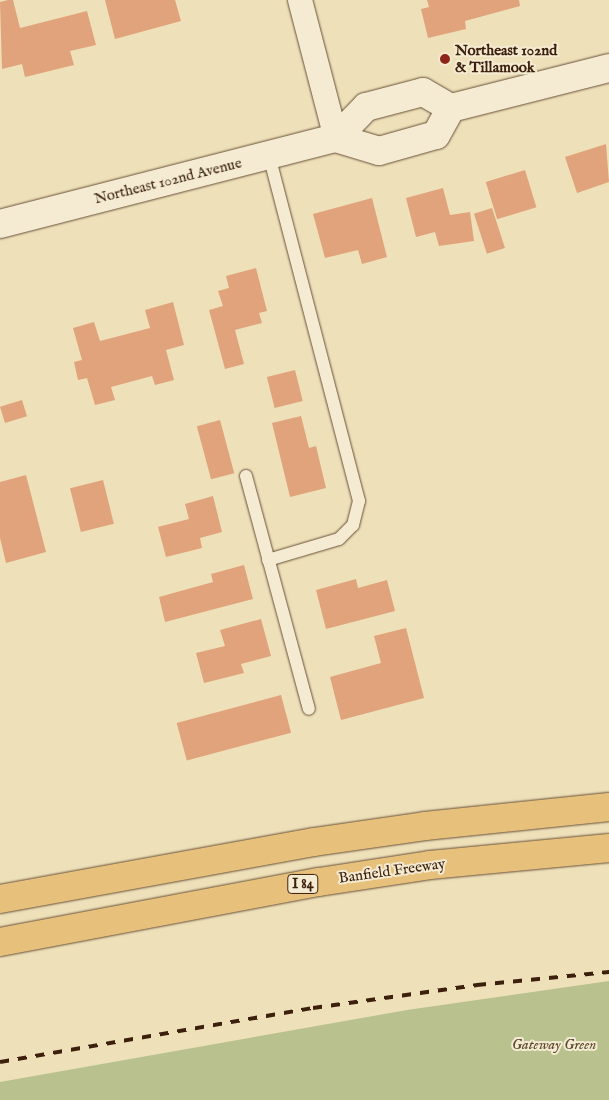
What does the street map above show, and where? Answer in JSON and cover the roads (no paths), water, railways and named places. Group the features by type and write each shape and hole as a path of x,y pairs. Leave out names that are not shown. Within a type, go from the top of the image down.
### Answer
{"highway":[{"path":"0,899 314,842 425,826 609,806"},
{"name":"Banfield Freeway","path":"0,942 337,879 430,865 609,848"}],"main road":[{"path":"451,108 436,136 379,151 336,138 366,107 423,92 451,108 609,68"},
{"name":"Northeast 102nd Avenue","path":"0,224 336,138"}],"street":[{"path":"300,0 336,138"}],"lane":[{"path":"268,560 339,540 353,524 360,501 269,156"},
{"path":"246,476 309,709"}],"railway":[{"path":"0,1062 313,1008 477,985 609,972"}],"place":[{"name":"Northeast 102nd & Tillamook","path":"445,59"}],"park label":[{"name":"Gateway Green","path":"554,1045"}]}
